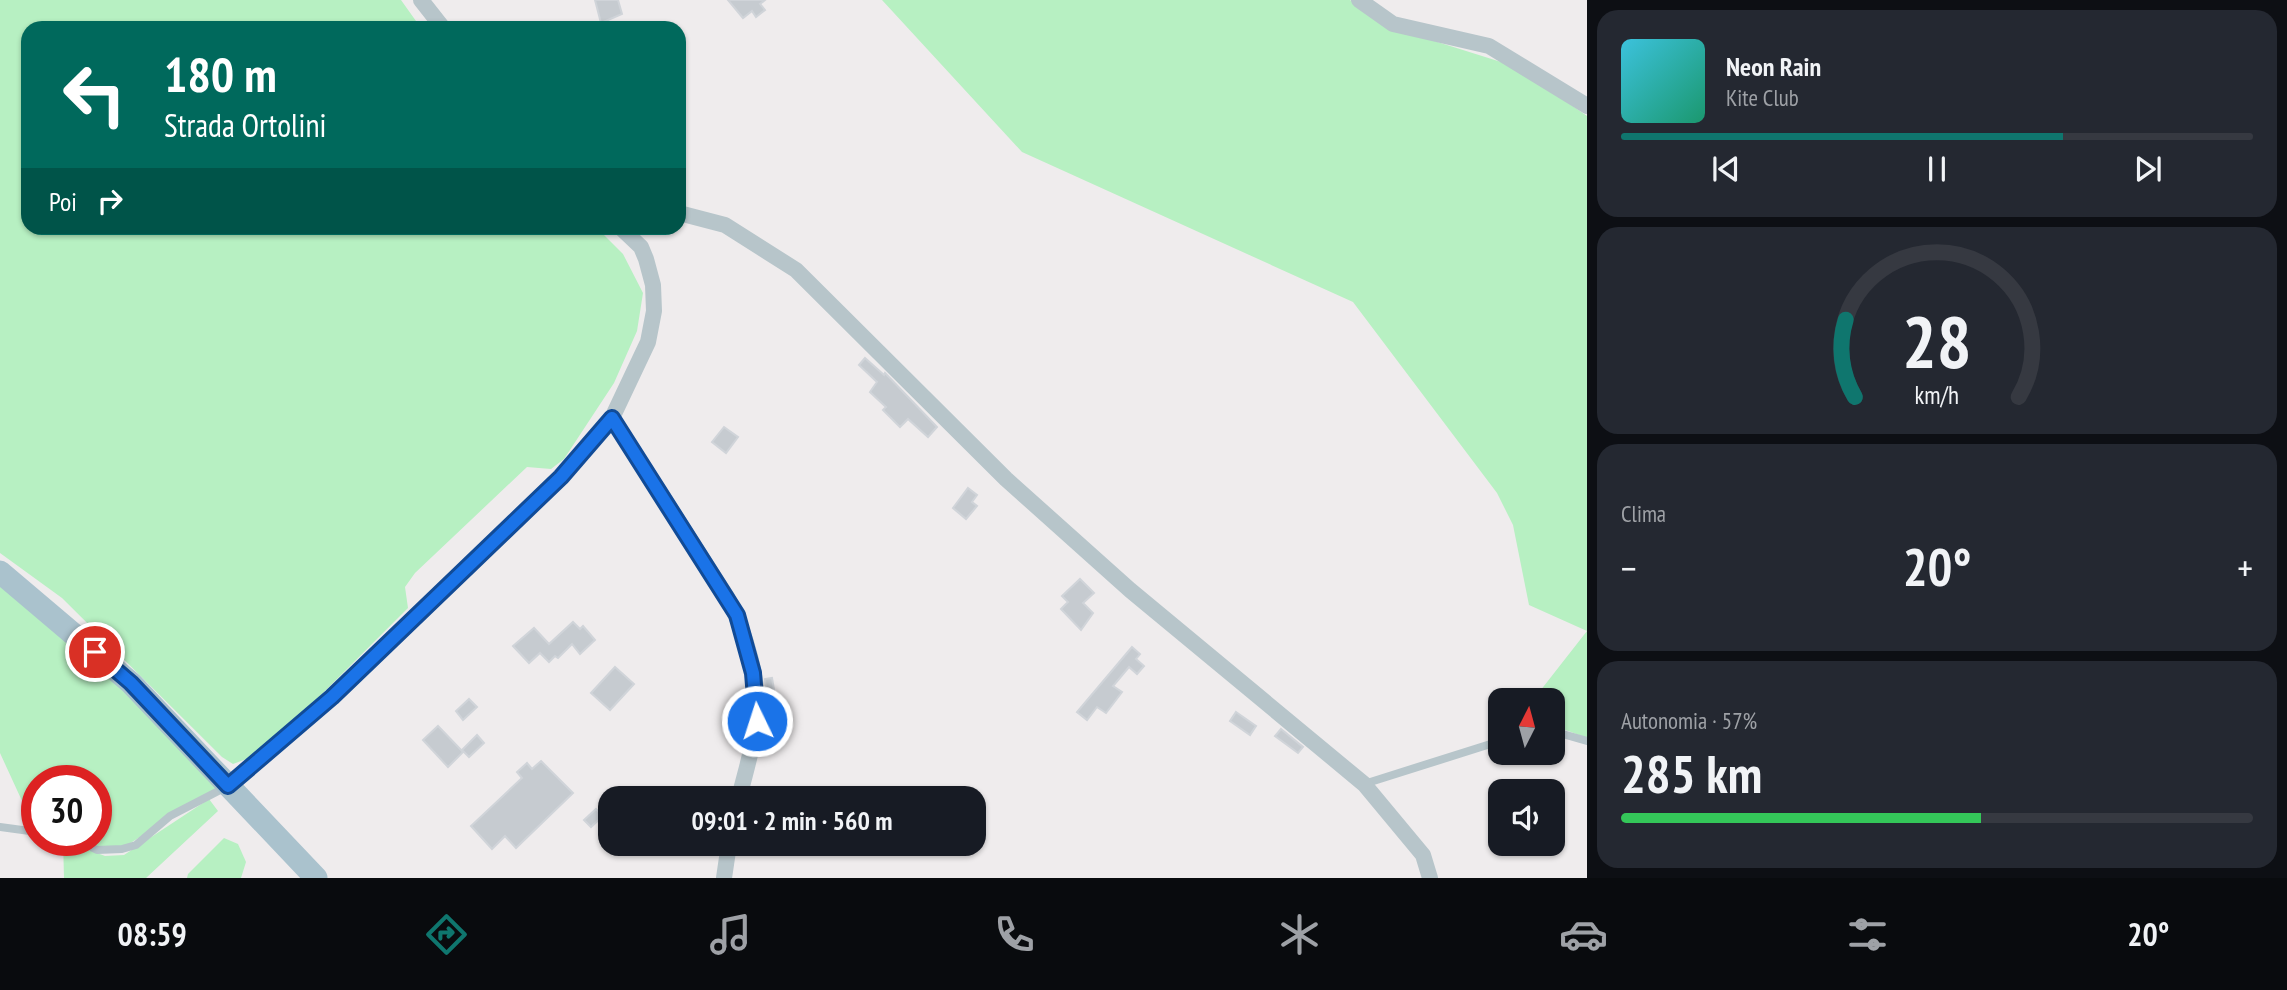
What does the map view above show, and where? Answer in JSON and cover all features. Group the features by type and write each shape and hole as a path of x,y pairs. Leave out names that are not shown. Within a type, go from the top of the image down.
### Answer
{"main road":[{"path":"0,572 131,683 316,878"}],"street":[{"path":"421,0 438,21"},
{"path":"1359,0 1393,24 1489,46 1587,106"},
{"path":"686,215 724,225 796,271 1006,479 1130,590 1364,784 1423,855 1430,878"},
{"path":"228,786 332,697 561,477 612,418 648,342 654,312 653,285 646,259 641,247 628,235"},
{"path":"612,418 737,615 746,641 755,687 757,721 742,786"},
{"path":"724,878 727,856"}],"lane":[{"path":"1565,735 1587,741"},
{"path":"1364,784 1488,745"},
{"path":"112,849 136,845 170,816 228,786"},
{"path":"0,827 21,830"}],"green space":[{"path":"0,0 401,0 416,21 21,21 21,235 604,235 623,254 643,293 637,331 614,383 564,459 551,469 527,467 415,573 405,587 408,608 308,708 249,758 233,764 222,757 62,598 0,553"},
{"path":"882,0 1350,0 1393,28 1517,67 1587,116 1587,631 1529,605 1513,525 1497,493 1353,302 1022,152"},
{"path":"0,578 67,630 220,787 124,847 112,848 112,765 21,765 21,799 0,753"},
{"path":"1587,631 1587,738 1565,730 1565,688 1542,688"},
{"path":"209,799 218,811 146,878 64,878 63,856 124,855"},
{"path":"224,838 238,844 246,862 241,878 187,878 188,874"}],"building":[{"path":"595,0 618,0 622,14 600,21"},
{"path":"728,0 765,0 760,4 765,10 756,17 752,11 743,18"},
{"path":"865,358 884,375 885,373 937,427 928,437 908,419 900,427 883,410 886,407 870,392 877,382 859,365"},
{"path":"724,427 738,437 726,453 712,442"},
{"path":"968,488 977,495 972,502 977,506 966,519 953,508"},
{"path":"1080,579 1094,593 1083,603 1093,613 1081,630 1061,609 1068,602 1062,596"},
{"path":"573,622 580,629 583,626 595,640 580,654 572,644 558,658 555,656 549,662 540,653 529,663 513,646 534,628 549,644"},
{"path":"1132,647 1140,654 1136,659 1144,666 1137,674 1129,667 1113,686 1122,692 1106,713 1097,707 1087,720 1077,712"},
{"path":"615,667 634,684 610,710 591,693"},
{"path":"772,678 776,701 767,702 765,679"},
{"path":"469,699 477,707 463,720 456,711"},
{"path":"1236,712 1256,726 1250,735 1230,721"},
{"path":"438,726 463,752 448,767 423,740"},
{"path":"1281,729 1303,747 1298,753 1275,736"},
{"path":"477,735 484,743 469,757 462,750"},
{"path":"541,761 573,793 516,848 505,836 492,849 471,826 522,778 517,772 527,763 532,769"},
{"path":"596,809 598,811 598,821 591,827 584,820"}],"route":[{"path":"95,652 131,683 228,786 332,697 561,477 612,418 737,615 753,673 757,721"}]}
